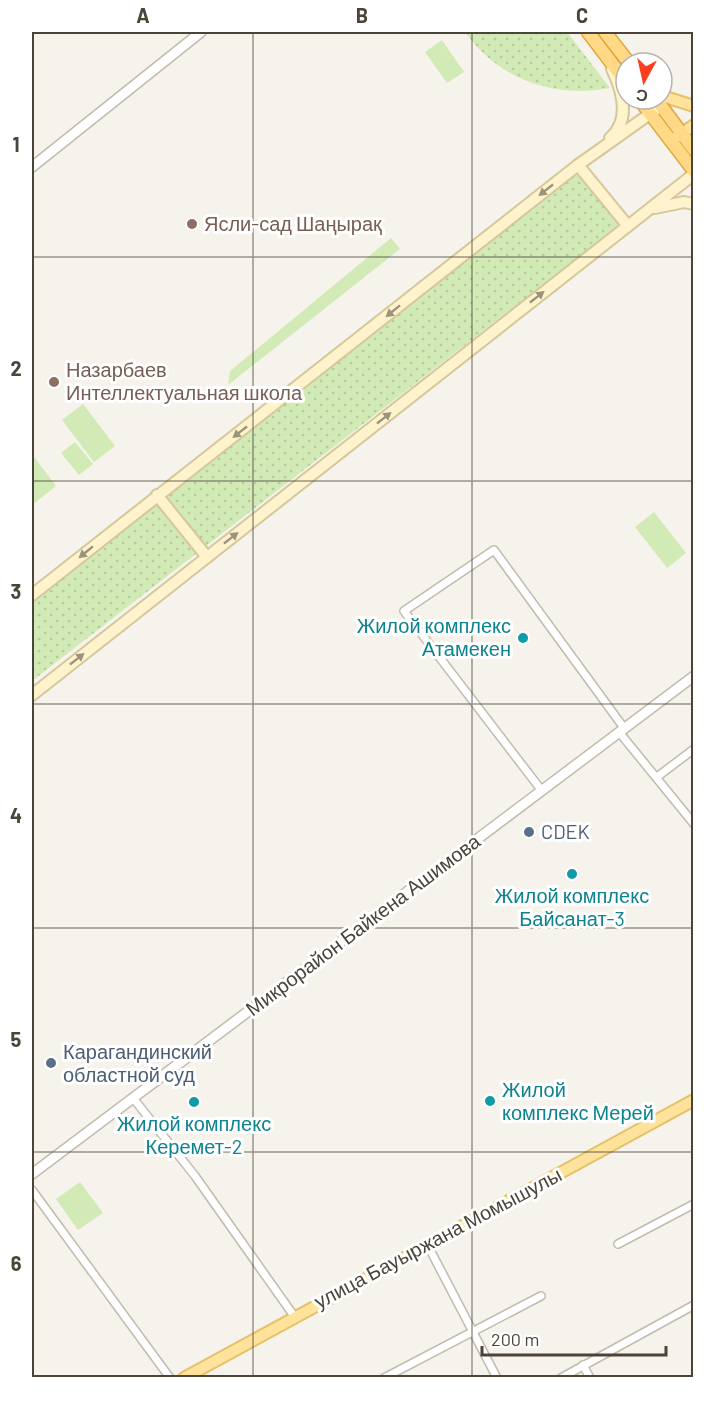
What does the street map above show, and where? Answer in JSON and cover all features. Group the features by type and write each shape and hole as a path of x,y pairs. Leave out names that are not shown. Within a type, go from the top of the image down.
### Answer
{"highway":[{"path":"588,32 614,66"},
{"path":"605,32 620,51"},
{"path":"648,111 693,150"},
{"path":"665,111 693,173"}],"main road":[{"path":"582,162 615,133 623,104 622,91 604,53"},
{"path":"674,103 693,106"},
{"path":"32,595 582,162 652,111"},
{"path":"677,138 693,125"},
{"path":"582,162 628,226"},
{"path":"32,695 693,173"},
{"path":"649,209 677,203 693,204"},
{"path":"157,495 207,557"},
{"name":"улица Бауыржана Момышулы","path":"184,1377 693,1100"}],"street":[{"path":"32,167 201,32"},
{"path":"542,791 404,611 494,550 621,730 693,824"},
{"name":"Микрорайон Байкена Ашимова","path":"32,1174 693,676"},
{"path":"657,777 693,749"},
{"path":"133,1098 195,1176 294,1316"},
{"path":"32,1190 170,1377"},
{"path":"618,1244 693,1204"},
{"path":"427,1244 497,1377"},
{"path":"384,1377 541,1296"},
{"path":"561,1377 693,1305"},
{"path":"584,1365 590,1377"}],"green space":[{"path":"465,32 567,32 610,88 589,91 568,90 548,88 529,82 494,62"},
{"path":"442,40 464,72 447,83 425,52"},
{"path":"581,169 621,224 32,681 32,599"},
{"path":"391,238 400,249 228,385 230,371"},
{"path":"83,404 115,446 94,462 62,420"},
{"path":"75,442 93,464 79,475 61,453"},
{"path":"32,454 56,486 32,505"},
{"path":"654,512 686,553 667,568 635,527"},
{"path":"80,1182 103,1213 78,1230 56,1199"}],"place":[{"name":"Ясли-сад Шаңырақ","path":"192,224"},
{"name":"Назарбаев Интеллектуальная школа","path":"54,382"},
{"name":"Жилой комплекс Атамекен","path":"523,638"},
{"name":"CDEK","path":"529,832"},
{"name":"Жилой комплекс Байсанат-3","path":"572,874"},
{"name":"Карагандинский областной суд","path":"51,1063"},
{"name":"Жилой комплекс Мерей","path":"490,1101"},
{"name":"Жилой комплекс Керемет-2","path":"194,1102"}]}
